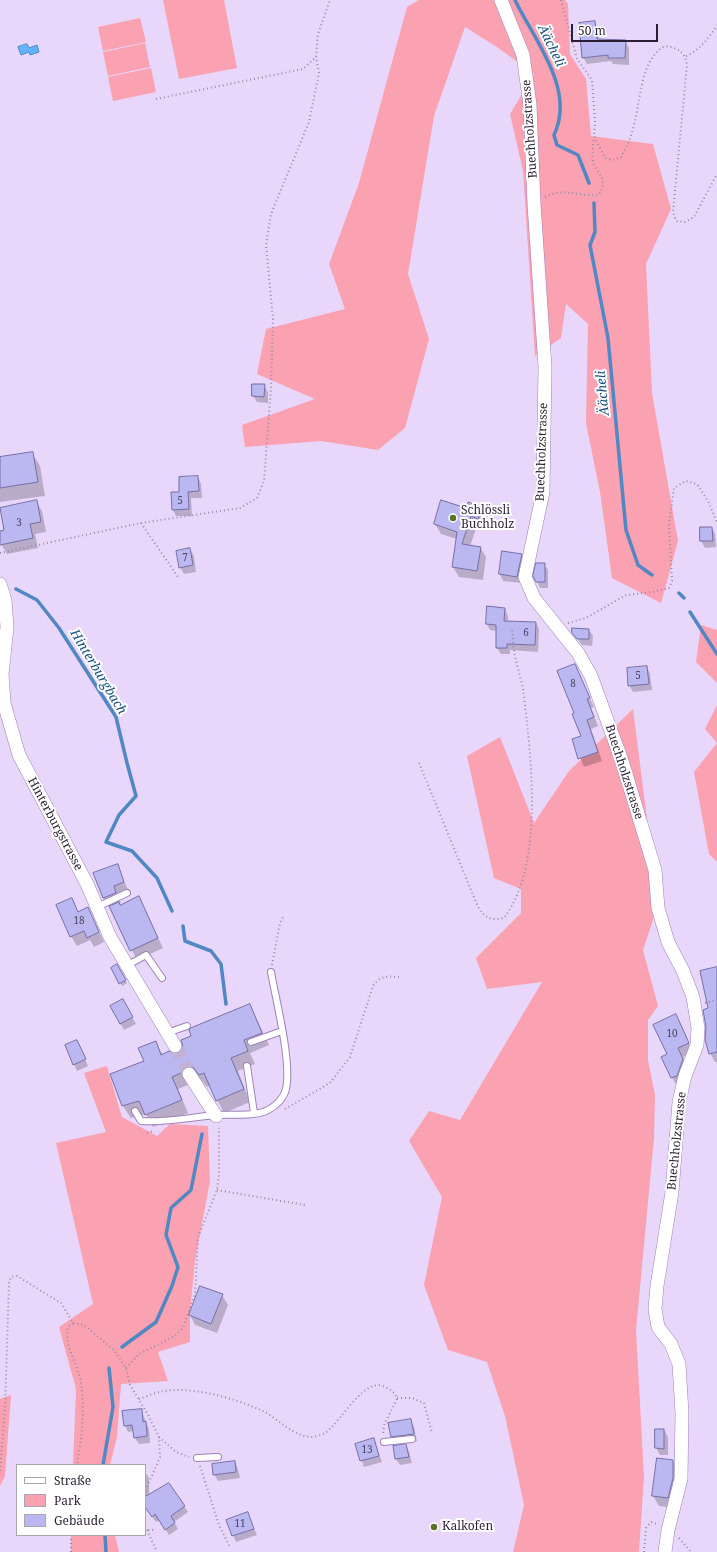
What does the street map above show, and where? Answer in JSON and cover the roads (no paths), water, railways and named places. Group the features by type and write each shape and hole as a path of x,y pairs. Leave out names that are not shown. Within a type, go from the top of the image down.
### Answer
{"street":[{"name":"Buechholzstrasse","path":"501,0 523,55 530,105 534,204 545,367 543,492 525,577 534,598 578,653 591,676 622,761 655,870 658,908 668,942 683,971 693,997 698,1028 697,1045 685,1076 680,1102 672,1192 656,1286 655,1309 658,1327 670,1344 679,1364 682,1413 681,1479 668,1530 665,1552"},
{"name":"Hinterburgstrasse","path":"0,584 5,600 7,627 1,674 4,703 19,755 87,884 110,937 175,1046"},
{"path":"189,1074 216,1116"}],"lane":[{"path":"97,907 127,893"},
{"path":"128,965 146,955 162,978"},
{"path":"135,1111 141,1121 160,1122 182,1118 254,1113 268,1110 282,1097 286,1090 287,1064 271,972"},
{"path":"167,1033 187,1026"},
{"path":"251,1042 282,1031"},
{"path":"247,1066 254,1113"},
{"path":"384,1442 412,1439"},
{"path":"197,1458 218,1457"}],"water":[{"path":"27,44 29,48 37,45 39,52 30,55 29,52 21,55 18,47"}],"waterway":[{"name":"Äächeli","path":"515,0 550,65 556,83 560,100 559,118 554,135 557,145 578,155 589,183"},
{"name":"Äächeli","path":"594,203 595,232 590,245 608,338 626,530 638,565 652,575"},
{"name":"Hinterburgbach","path":"16,589 37,600 59,628 116,717 136,796 119,815 106,842 132,851 157,878 172,911"},
{"name":"Äächeli","path":"679,593 684,598"},
{"name":"Äächeli","path":"690,612 717,654"},
{"name":"Hinterburgbach","path":"183,926 185,941 211,951 221,964 226,1004"},
{"name":"Hinterburgbach","path":"122,1347 156,1322 172,1286 178,1267 166,1235 171,1208 191,1190 202,1134"},
{"name":"Hinterburgbach","path":"103,1464 113,1407 109,1368"},
{"name":"Hinterburgbach","path":"105,1536 106,1552"}],"tunnel":[{"path":"175,1046 189,1074"}],"place":[{"name":"Schlössli Buchholz","path":"453,518"},
{"name":"Kalkofen","path":"434,1527"}]}
